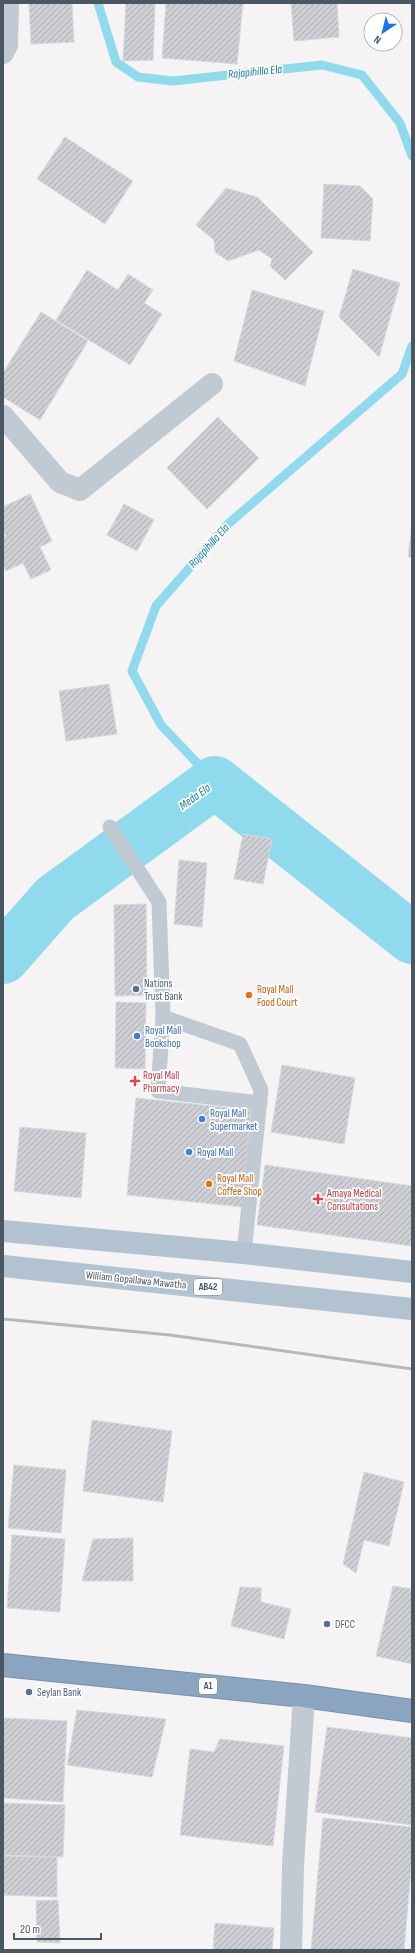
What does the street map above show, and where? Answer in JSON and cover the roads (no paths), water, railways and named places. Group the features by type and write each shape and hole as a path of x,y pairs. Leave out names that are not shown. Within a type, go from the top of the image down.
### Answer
{"highway":[{"name":"A1","path":"3,1665 304,1696 412,1711"}],"main road":[{"path":"3,1231 244,1253 412,1272"},
{"name":"William Gopallawa Mawatha","path":"3,1266 412,1309"}],"street":[{"path":"3,53 7,45 8,3"},
{"path":"3,416 60,482 80,490 212,384"},
{"path":"291,1950 293,1865 304,1696"}],"lane":[{"path":"110,827 160,902 163,1017 158,1091 260,1103"},
{"path":"163,1017 240,1044 261,1090 244,1253"}],"waterway":[{"name":"Rajapihilla Ela","path":"98,3 116,62 138,77 173,81 322,65 362,75 400,123 412,156"},
{"name":"Rajapihilla Ela","path":"215,782 161,725 132,671 156,606 228,524 402,374 412,346"},
{"name":"Meda Ela","path":"3,958 55,899 215,782 412,938"}],"railway":[{"path":"3,1319 170,1335 412,1369"}],"place":[{"name":"Nations Trust Bank","path":"136,989"},
{"name":"Royal Mall Food Court","path":"249,995"},
{"name":"Royal Mall Bookshop","path":"137,1036"},
{"name":"Royal Mall Pharmacy","path":"135,1081"},
{"name":"Royal Mall Supermarket","path":"202,1119"},
{"name":"Royal Mall","path":"189,1152"},
{"name":"Royal Mall Coffee Shop","path":"209,1184"},
{"name":"Amaya Medical Consultations","path":"318,1199"},
{"name":"DFCC","path":"327,1624"},
{"name":"Seylan Bank","path":"29,1692"}]}
